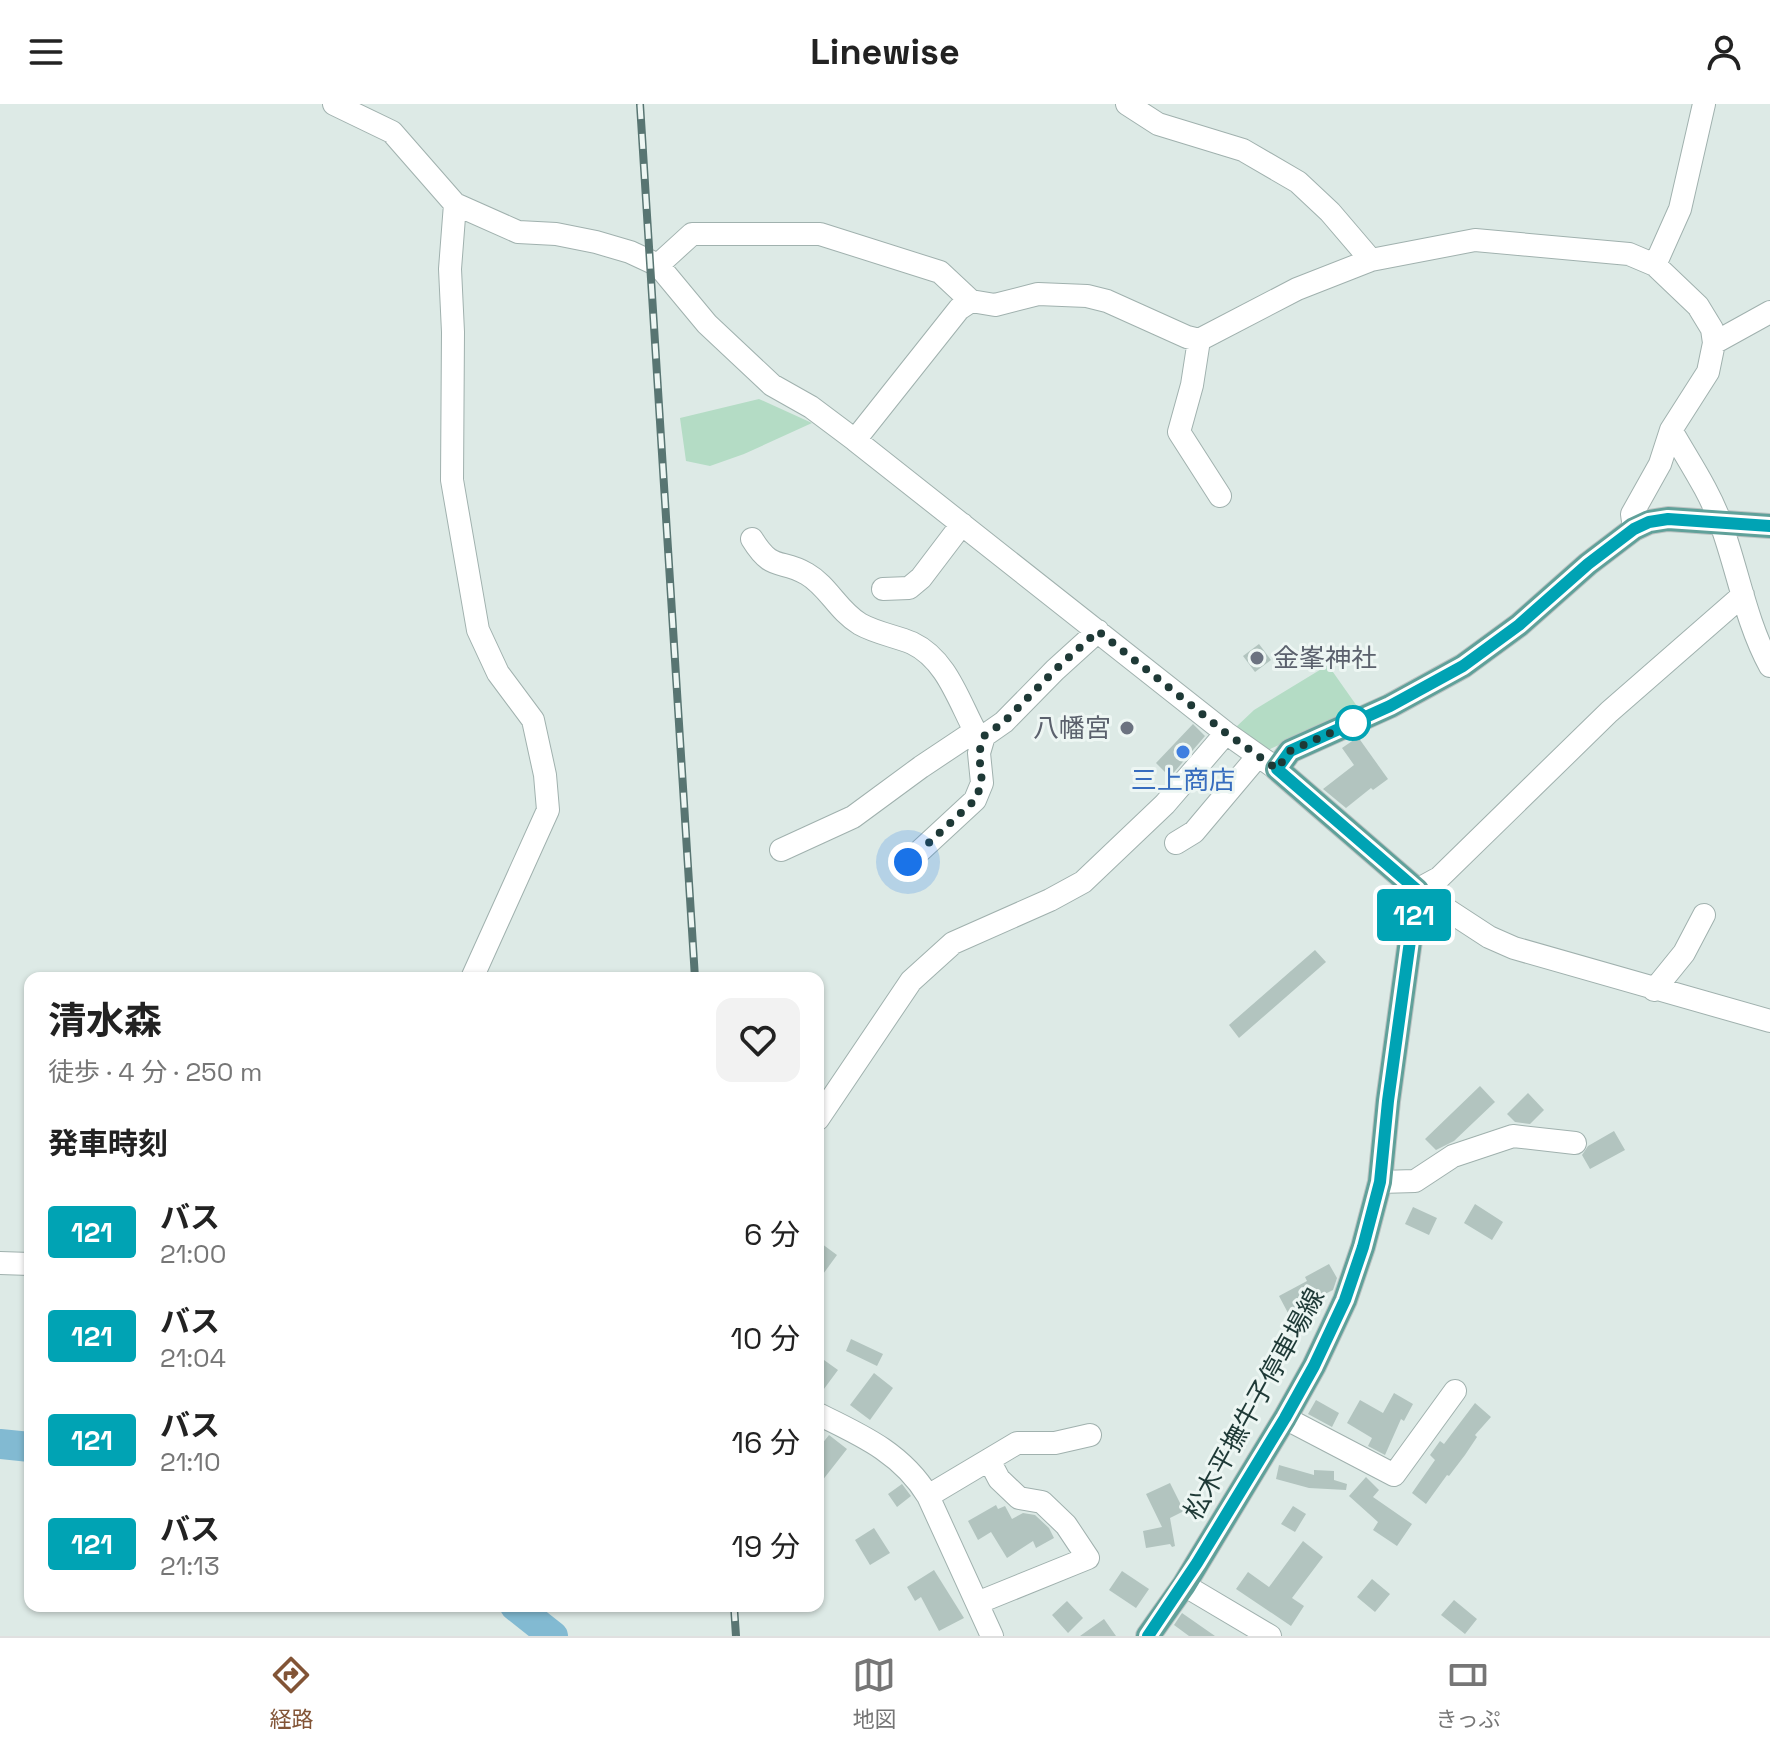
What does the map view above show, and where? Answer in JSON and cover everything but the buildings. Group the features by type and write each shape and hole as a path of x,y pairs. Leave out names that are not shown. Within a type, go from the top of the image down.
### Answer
{"main road":[{"path":"1417,890 1268,763 1390,706 1463,666 1519,625 1588,564 1634,529 1649,522 1668,519 1770,526"},
{"name":"松木平撫牛子停車場線","path":"1148,1636 1184,1585 1285,1418 1345,1300 1380,1182 1417,890"}],"street":[{"path":"334,104 392,132 455,204 518,232 556,234 596,242 630,252 658,265 707,324 772,385 811,407 855,440 1268,763 1194,832 1176,843"},
{"path":"1127,104 1158,124 1243,150 1298,182 1330,212 1371,260"},
{"path":"1655,265 1680,209 1704,104"},
{"path":"455,204 450,269 453,332 452,480 478,630 498,673 533,720 545,775 548,810 475,972"},
{"path":"658,265 692,234 820,234 940,272 971,301 995,305 1038,294 1087,296 1107,301 1199,340 1297,289 1371,260 1475,240 1629,254 1655,265 1698,306 1712,329 1714,343 1708,372 1671,430 1660,464 1632,514 1634,529"},
{"path":"855,440 959,309 971,301"},
{"path":"1714,343 1770,312"},
{"path":"1199,340 1192,385 1179,432 1220,496"},
{"path":"1671,430 1721,521 1743,595 1770,666"},
{"path":"883,589 909,588 921,578 962,524"},
{"path":"752,539 763,555 779,565 804,572 822,585 839,607 860,624 912,643 930,654 940,664 979,733 982,783 975,800 908,862"},
{"path":"1743,595 1609,712 1439,878 1417,890 1489,937 1514,948 1770,1021"},
{"path":"781,850 853,817 979,733 1004,722 1098,631"},
{"path":"824,1110 911,981 953,943 1083,882 1165,804 1226,733"},
{"path":"1654,990 1684,953 1704,915"},
{"path":"1380,1182 1415,1181 1453,1156 1513,1136 1575,1143"},
{"path":"0,1263 24,1264"},
{"path":"1285,1418 1394,1475 1446,1419 1455,1391"},
{"path":"824,1417 878,1444 898,1458 917,1478 992,1636"},
{"path":"928,1496 1017,1443 1055,1443 1090,1435"},
{"path":"977,1603 1088,1558 1066,1525 1042,1502 1019,1498 999,1479 989,1460"},
{"path":"1184,1585 1270,1636"}],"green space":[{"path":"759,399 812,423 710,466 686,461 680,418"},
{"path":"1328,665 1359,709 1268,750 1235,728 1254,710"}],"waterway":[{"path":"0,1444 24,1446"},
{"path":"523,1612 553,1636"}],"railway":[{"path":"640,104 695,972"},
{"path":"734,1612 736,1636"}],"bus line":[{"name":"121","path":"1148,1636 1238,1498 1314,1366 1345,1300 1380,1182 1417,890 1277,769 1290,751 1390,706 1463,666 1519,625 1588,564 1634,529 1649,522 1668,519 1770,526"}],"place":[{"name":"金峯神社","path":"1257,658"},
{"name":"八幡宮","path":"1127,728"},
{"name":"三上商店","path":"1183,752"}],"route":[{"path":"908,862 975,800 982,783 979,753 984,736 1004,722 1098,631 1226,733 1277,769 1290,751 1353,723"}]}
